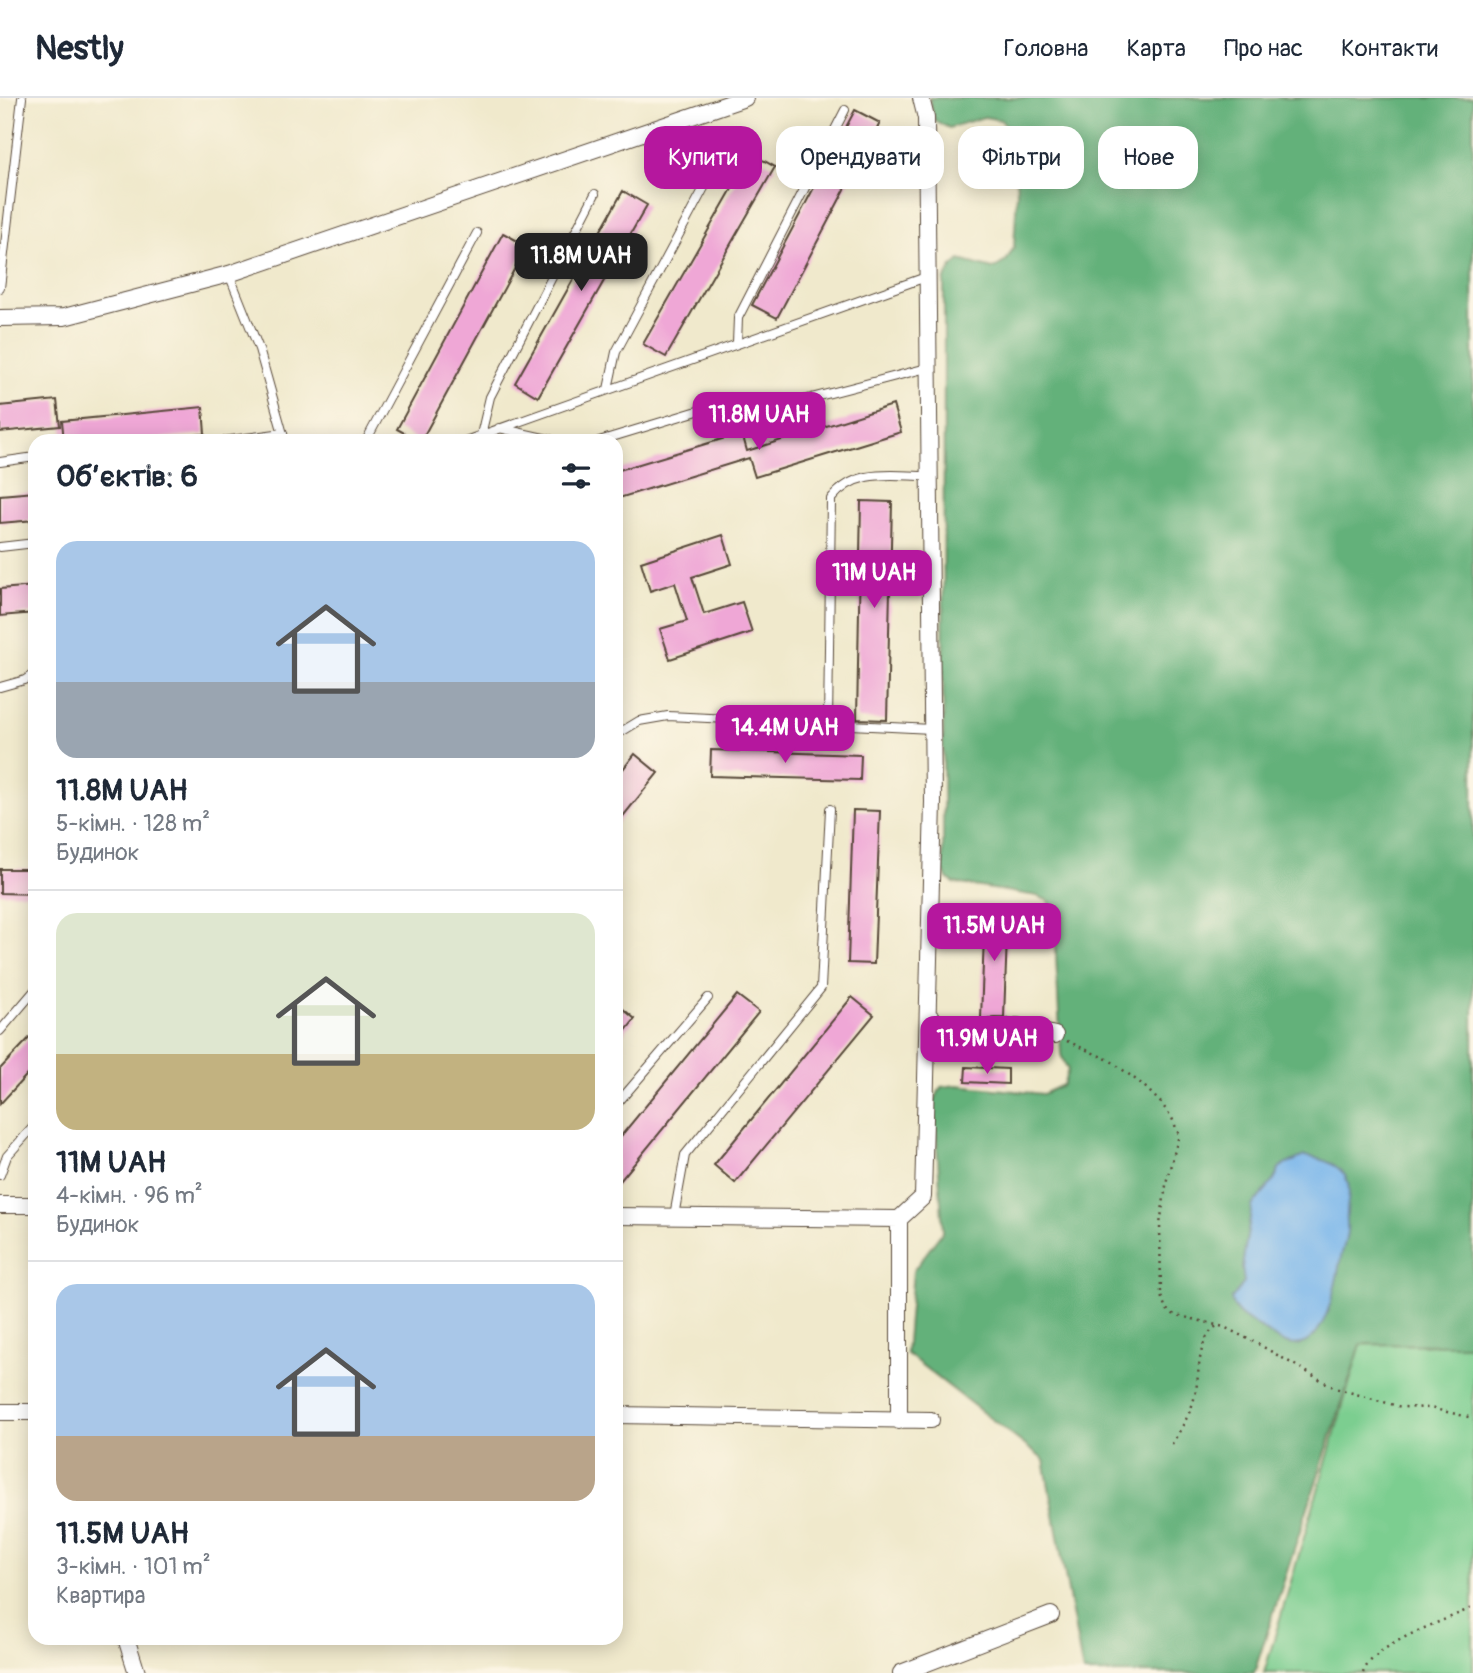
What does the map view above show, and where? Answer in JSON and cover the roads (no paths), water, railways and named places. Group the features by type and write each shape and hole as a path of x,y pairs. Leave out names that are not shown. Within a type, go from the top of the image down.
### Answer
{"street":[{"path":"0,318 64,317 229,274 745,98"},
{"path":"623,1216 900,1219 923,1197 933,802 926,118 921,98"},
{"path":"928,1015 940,1026 949,1029 980,1030 1017,1026 1055,1035"},
{"path":"0,1205 28,1205"},
{"path":"899,1421 900,1219"},
{"path":"0,1412 28,1412"},
{"path":"623,1415 931,1420"},
{"path":"901,1673 1051,1615"},
{"path":"128,1645 137,1673"}],"lane":[{"path":"0,288 22,98"},
{"path":"737,343 738,318 845,110"},
{"path":"608,388 616,352 703,189"},
{"path":"481,434 490,397 595,194"},
{"path":"370,434 477,233"},
{"path":"229,274 259,349 283,434"},
{"path":"484,434 926,276"},
{"path":"621,434 714,406 729,407 746,415 928,368"},
{"path":"499,428 526,434"},
{"path":"0,462 28,458"},
{"path":"828,723 831,499 848,483 866,475 929,476"},
{"path":"0,547 28,544"},
{"path":"0,687 28,678"},
{"path":"623,731 639,721 668,716 932,729"},
{"path":"674,1216 685,1155 821,988 830,809"},
{"path":"0,1031 28,998"},
{"path":"623,1097 708,998"},
{"path":"0,1175 7,1156 28,1133"}],"water":[{"path":"1304,1156 1333,1165 1346,1177 1349,1191 1347,1228 1334,1291 1325,1317 1312,1337 1304,1343 1293,1345 1279,1340 1244,1318 1231,1299 1244,1283 1242,1267 1252,1206 1274,1180 1280,1167"}]}
